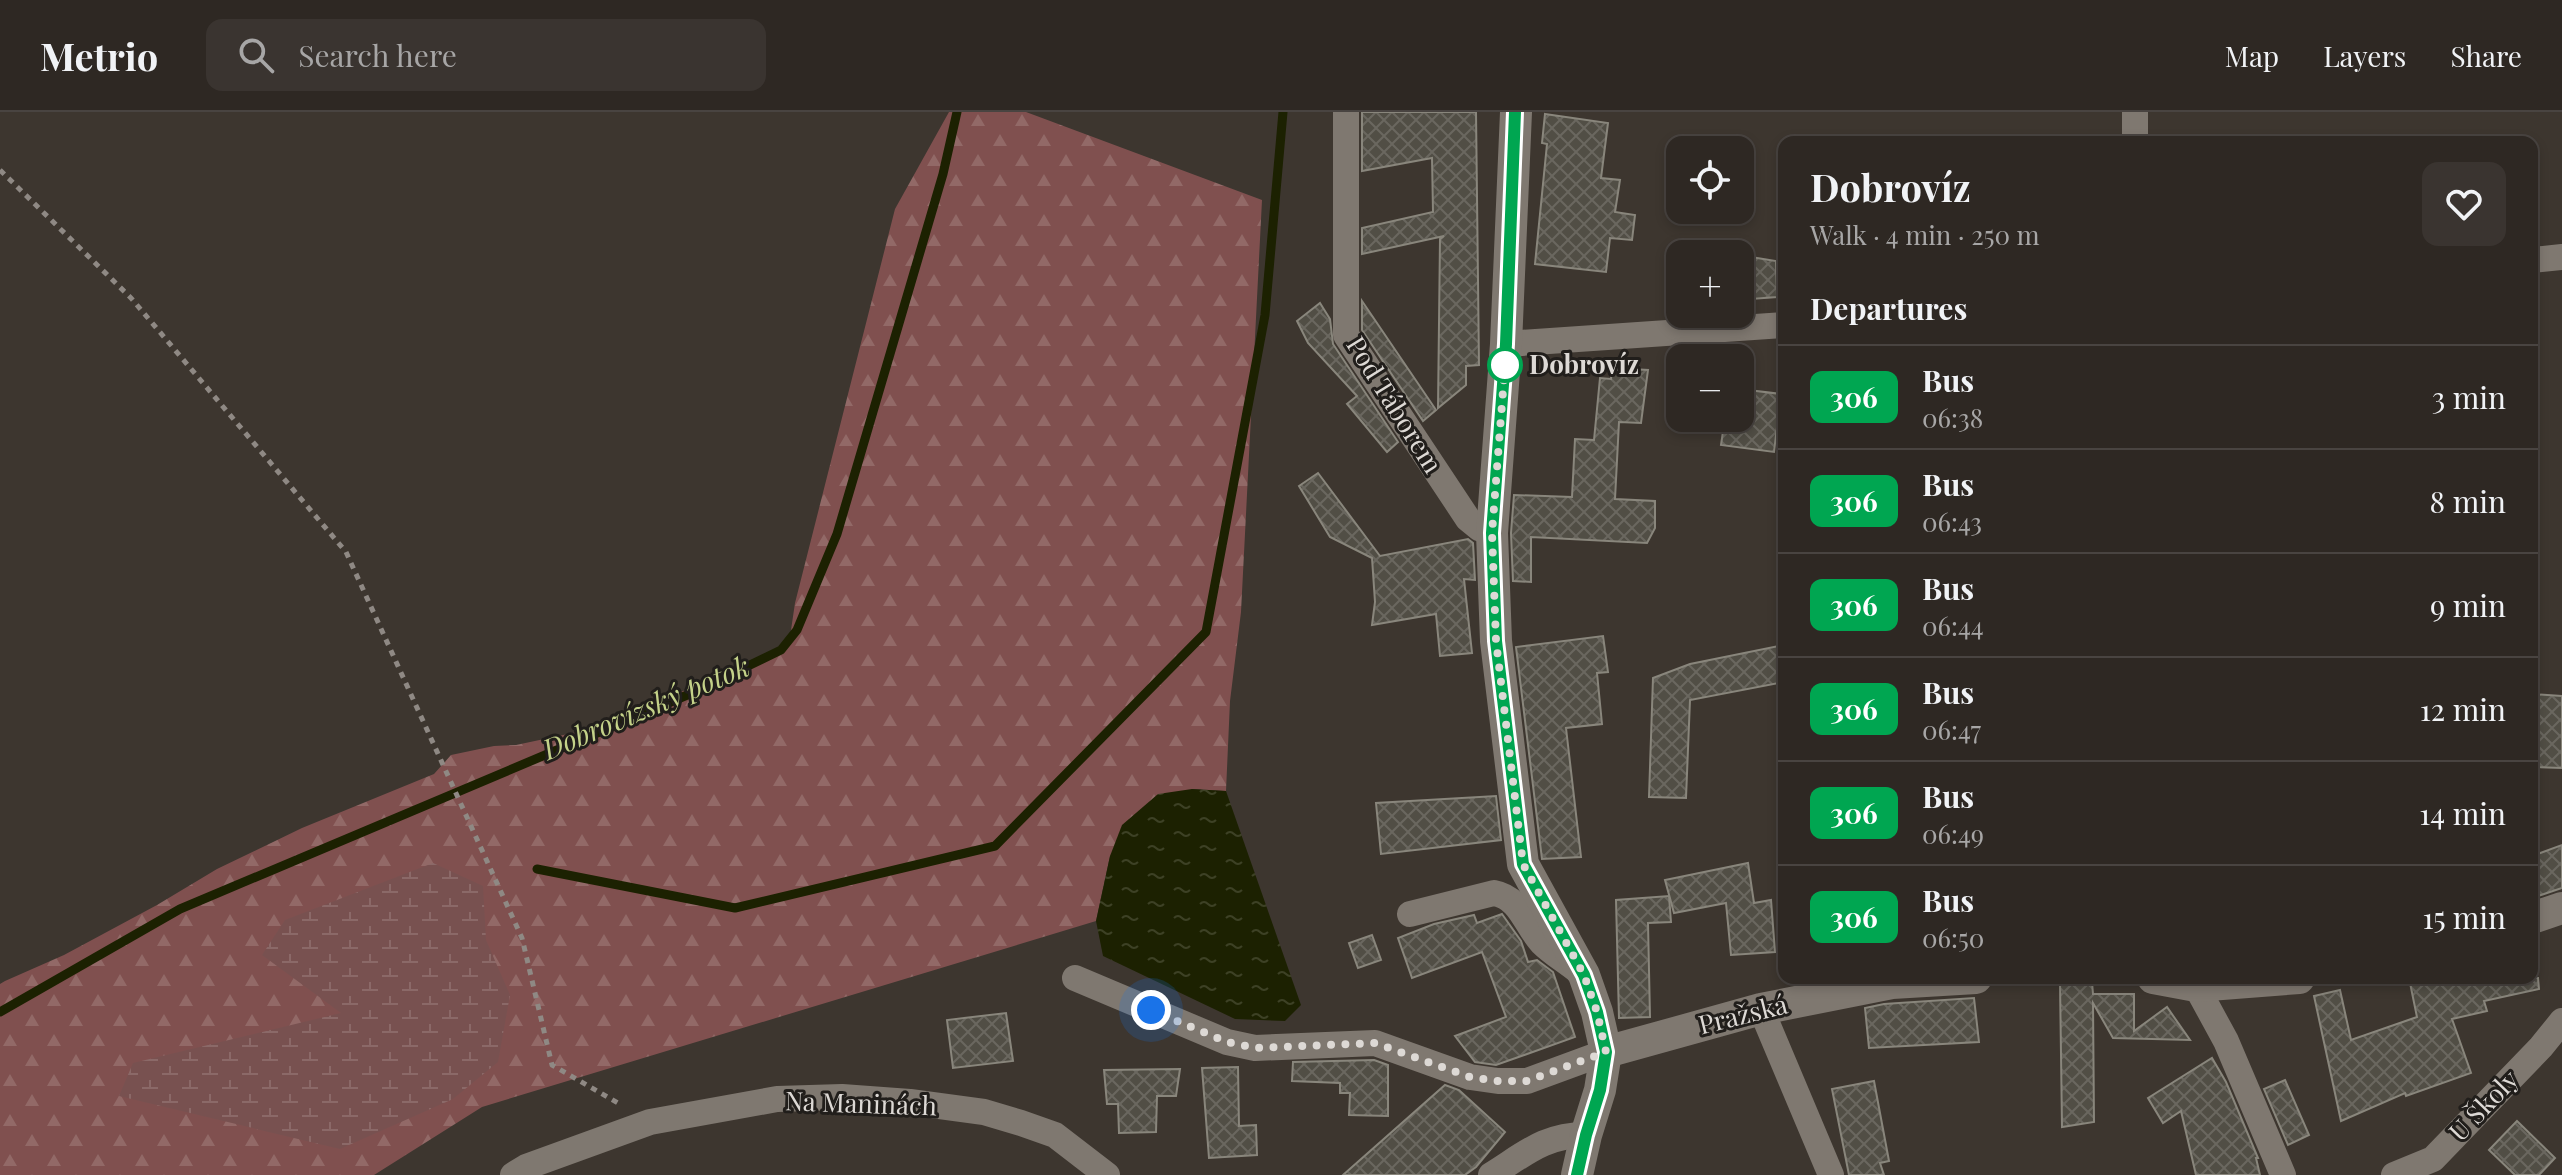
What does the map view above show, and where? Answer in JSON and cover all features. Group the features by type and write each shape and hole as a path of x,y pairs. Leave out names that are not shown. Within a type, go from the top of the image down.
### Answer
{"street":[{"name":"Pod Táborem","path":"1346,112 1346,335 1468,519 1492,533"},
{"path":"1516,112 1506,344 1492,533 1496,641 1523,864 1584,975 1606,1052 1600,1090 1577,1175"},
{"path":"2135,112 2135,136"},
{"path":"2538,259 2562,257"},
{"path":"1506,344 1778,325"},
{"path":"1410,914 1494,893 1506,895 1519,907 1542,943 1584,975"},
{"path":"2538,916 2562,908"},
{"path":"1075,978 1227,1042 1255,1048 1375,1043 1470,1077 1498,1081 1527,1081 1606,1052"},
{"name":"Pražská","path":"1606,1052 1761,1009 1887,984"},
{"path":"2185,984 2222,984"},
{"path":"2196,986 2226,1041 2283,1175"},
{"path":"1761,1009 1831,1175"},
{"name":"U Školy","path":"2394,1175 2433,1159 2541,1047 2562,1021"},
{"name":"Na Maninách","path":"513,1175 526,1167 650,1122 777,1099 842,1097 984,1112 1055,1135 1107,1175"},
{"path":"1491,1175 1548,1139 1586,1135"}],"path":[{"path":"0,170 131,298 346,552 522,938 552,1065 650,1122"}],"green space":[{"path":"949,112 1026,112 1262,200 1241,612 1230,701 1226,791 1192,789 1110,856 1096,921 482,1107 374,1175 0,1175 0,984 64,955 217,869 302,828 434,774 451,755 582,731 764,659 790,637 795,603 895,209"},
{"path":"433,863 483,886 486,940 510,995 498,1062 453,1099 340,1149 119,1096 133,1063 341,1013 262,955 285,920"}],"water":[{"path":"1192,789 1226,791 1301,1005 1285,1021 1235,1019 1103,956 1096,921 1110,856 1122,825 1158,794"}],"building":[{"path":"1362,112 1476,112 1479,365 1466,366 1466,385 1438,408 1440,239 1444,236 1362,254 1362,228 1433,212 1432,158 1362,171"},
{"path":"1545,114 1608,123 1601,178 1620,180 1615,212 1635,215 1632,240 1610,238 1606,272 1535,264 1547,144 1542,143"},
{"path":"1754,257 1776,261 1777,297 1754,299"},
{"path":"1362,301 1436,410 1423,421 1362,330"},
{"path":"1320,303 1330,319 1333,344 1398,442 1387,452 1347,404 1357,396 1308,343 1297,321"},
{"path":"1612,368 1648,370 1641,423 1619,422 1615,499 1655,501 1655,528 1647,543 1531,537 1531,582 1513,581 1511,533 1514,495 1572,497 1575,439 1594,440 1600,378 1611,379"},
{"path":"1754,391 1778,394 1774,452 1721,445 1723,432 1754,432"},
{"path":"1318,473 1380,556 1468,539 1473,543 1475,580 1464,579 1472,653 1440,656 1436,614 1372,625 1375,602 1372,558 1330,537 1299,486"},
{"path":"1603,636 1608,672 1597,673 1602,724 1566,728 1581,857 1542,859 1516,647"},
{"path":"1778,646 1778,683 1690,700 1686,798 1649,797 1653,678 1690,664"},
{"path":"2538,694 2562,696 2562,768 2538,767"},
{"path":"1496,796 1501,840 1381,854 1376,803"},
{"path":"2562,845 2562,888 2538,896 2538,854"},
{"path":"1748,863 1754,903 1771,900 1775,952 1731,955 1726,903 1674,913 1665,880"},
{"path":"1669,896 1671,922 1648,923 1650,1017 1619,1018 1616,900"},
{"path":"1502,914 1521,941 1528,962 1537,960 1553,972 1575,1037 1496,1065 1475,1062 1455,1036 1506,1017 1482,952 1412,978 1398,938 1434,924 1474,915 1477,923"},
{"path":"1372,935 1381,960 1358,968 1349,943"},
{"path":"2538,978 2539,989 2484,1001 2487,1011 2452,1019 2471,1073 2406,1096 2405,1093 2341,1121 2314,996 2340,990 2351,1040 2417,1017 2410,984 2538,984"},
{"path":"2060,984 2092,984 2093,994 2134,994 2134,1031 2167,1007 2190,1040 2113,1038 2093,1003 2094,1122 2062,1127"},
{"path":"1974,998 1979,1042 1869,1048 1865,1008"},
{"path":"1006,1013 1013,1061 953,1068 947,1020"},
{"path":"2212,1058 2226,1082 2258,1158 2260,1175 2196,1175 2181,1111 2163,1123 2148,1098"},
{"path":"1374,1060 1388,1065 1388,1116 1349,1115 1350,1093 1340,1093 1340,1083 1292,1081 1293,1062"},
{"path":"1238,1067 1239,1126 1256,1125 1257,1155 1209,1158 1202,1068"},
{"path":"1180,1069 1176,1096 1157,1096 1156,1132 1119,1133 1118,1104 1107,1104 1104,1070"},
{"path":"2285,1080 2309,1135 2288,1145 2264,1089"},
{"path":"1874,1081 1889,1161 1880,1163 1884,1175 1849,1175 1832,1089"},
{"path":"1445,1085 1459,1090 1505,1132 1476,1167 1465,1175 1343,1175"},
{"path":"2517,1121 2555,1158 2539,1175 2515,1175 2489,1150"}],"waterway":[{"name":"Dobrovízský potok","path":"0,1012 180,909 692,693 781,650 797,630 837,534 943,174 957,112"},
{"path":"537,869 735,908 995,846 1206,632 1265,315 1283,112"}],"bus line":[{"name":"306","path":"1515,112 1506,344 1492,533 1496,641 1523,864 1584,975 1606,1052 1600,1090 1577,1175"}],"place":[{"name":"Dobrovíz","path":"1505,365"}],"route":[{"path":"1151,1010 1227,1042 1255,1048 1375,1043 1470,1077 1498,1081 1527,1081 1606,1052 1584,975 1523,864 1496,641 1492,533 1505,365"}]}
